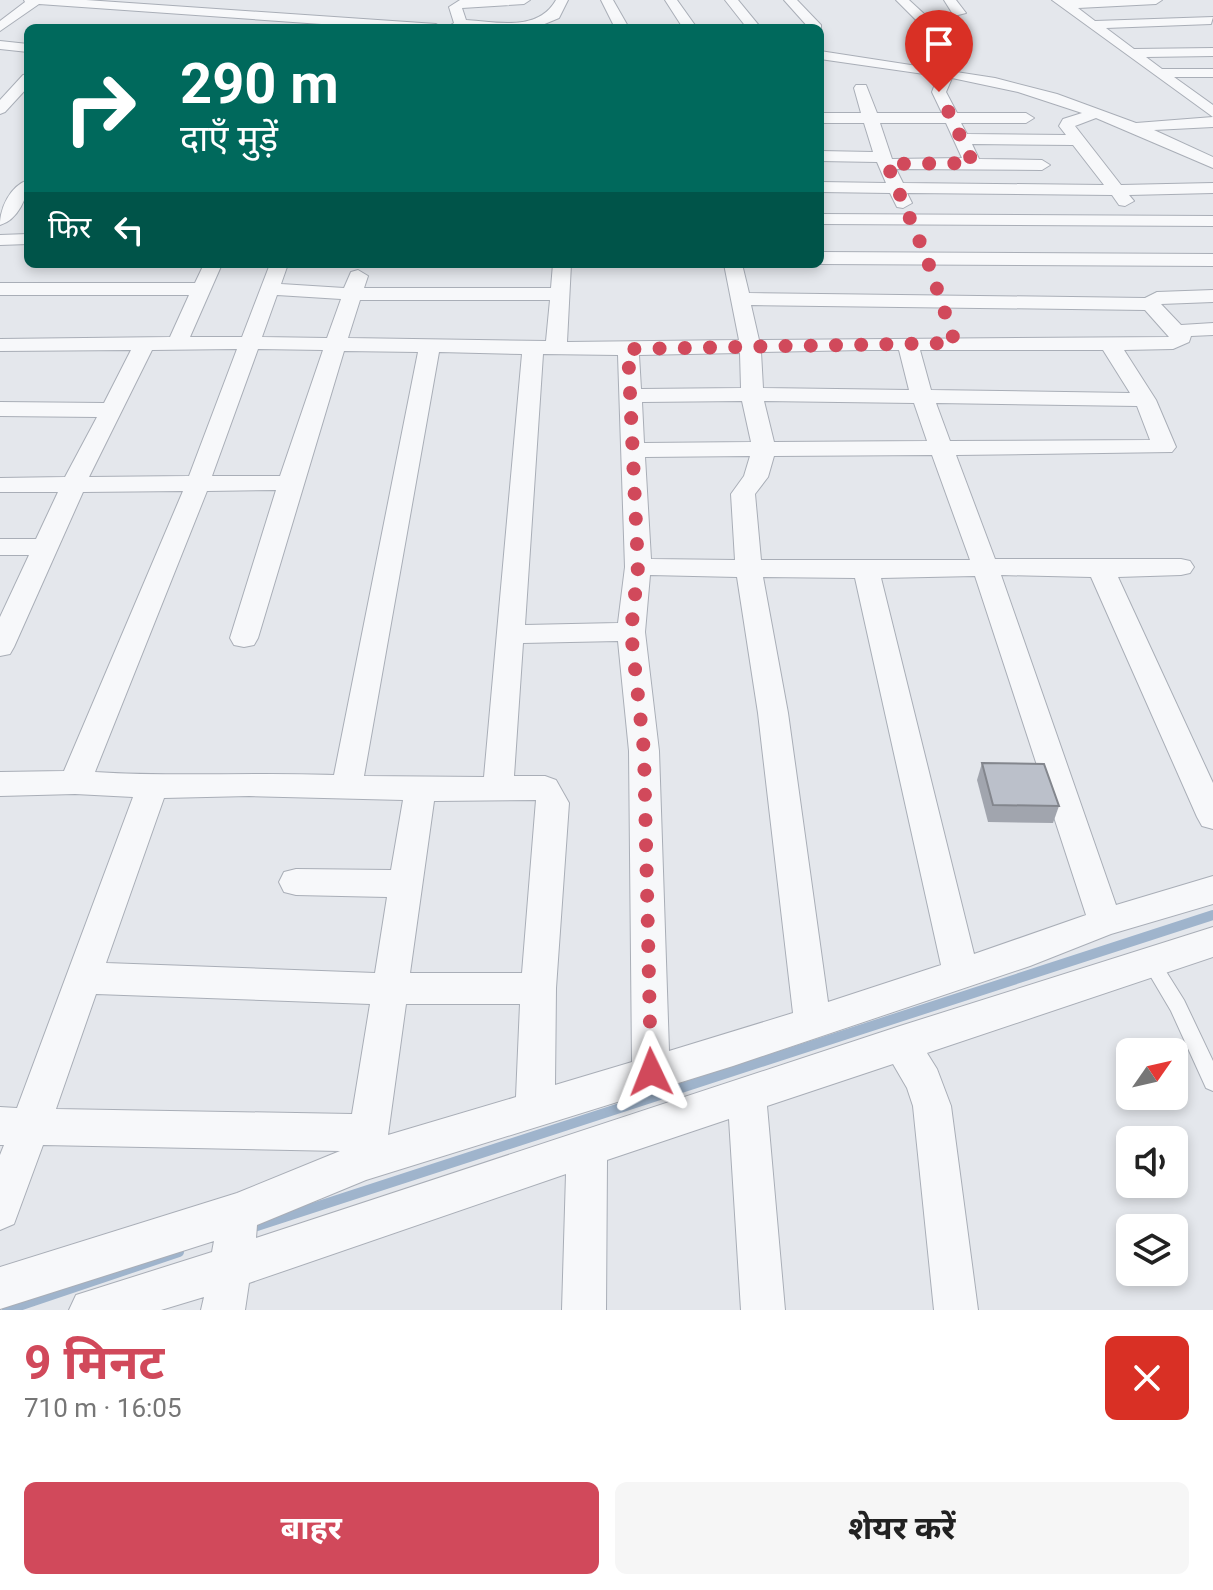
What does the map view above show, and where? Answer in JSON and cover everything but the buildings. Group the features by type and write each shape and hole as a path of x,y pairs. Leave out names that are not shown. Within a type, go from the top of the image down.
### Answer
{"street":[{"path":"30,0 312,24"},
{"path":"0,27 37,0"},
{"path":"457,24 455,7 460,4 524,0"},
{"path":"535,24 554,15 562,0"},
{"path":"607,0 620,24"},
{"path":"671,0 687,24"},
{"path":"731,0 751,24"},
{"path":"790,0 812,24"},
{"path":"902,0 927,23"},
{"path":"950,0 959,13"},
{"path":"1061,2 1156,0"},
{"path":"507,1 510,22 508,24"},
{"path":"1061,2 1213,112"},
{"path":"1190,6 1212,20"},
{"path":"109,17 121,7"},
{"path":"166,24 180,11"},
{"path":"222,24 231,15"},
{"path":"1092,25 1212,20"},
{"path":"0,45 24,48"},
{"path":"1130,53 1213,52"},
{"path":"824,56 948,73 1039,94 1213,150"},
{"path":"948,73 939,88 973,161 968,164"},
{"path":"1160,73 1213,73"},
{"path":"0,109 24,82"},
{"path":"861,88 885,160 934,281 908,344 922,396 986,569 1105,922"},
{"path":"1189,94 1213,94"},
{"path":"1096,113 1067,124 1140,221"},
{"path":"824,118 1026,118"},
{"path":"1146,126 1213,122"},
{"path":"1146,126 1213,163"},
{"path":"962,139 1079,140"},
{"path":"824,156 1042,165"},
{"path":"0,185 24,185"},
{"path":"824,187 1213,188"},
{"path":"4,216 24,190"},
{"path":"4,216 24,212"},
{"path":"824,221 934,281 1110,344 1173,343 1182,338 1150,304 934,281 824,259"},
{"path":"934,281 1140,221 1213,221"},
{"path":"0,240 24,239"},
{"path":"739,299 1213,260"},
{"path":"177,344 211,268"},
{"path":"75,782 197,486 247,343 278,268"},
{"path":"498,789 510,634 544,346 560,309 558,294 561,268"},
{"path":"734,268 750,346 752,394 764,450 756,477 743,494 749,569 773,713 812,1021"},
{"path":"270,289 356,285 558,294"},
{"path":"244,638 334,344 356,285"},
{"path":"0,289 200,289"},
{"path":"1150,304 1157,298 1213,296"},
{"path":"1177,331 1213,329"},
{"path":"0,345 247,343 628,349 908,344"},
{"path":"632,450 1162,448 1165,443 1145,400 1110,344"},
{"path":"0,647 74,484 144,345"},
{"path":"347,786 430,346"},
{"path":"628,349 638,567 631,632 644,751 651,1072"},
{"path":"631,396 752,394 1145,400"},
{"path":"0,409 112,410"},
{"path":"0,485 290,483"},
{"path":"0,547 44,547"},
{"path":"638,567 866,570 1181,567"},
{"path":"1101,569 1213,817"},
{"path":"866,570 961,973"},
{"path":"510,634 631,632"},
{"path":"0,784 75,782 152,787 545,788 553,803 538,988 535,1111"},
{"path":"0,1210 15,1127 83,978 152,787"},
{"path":"91,1310 235,1237 366,1147 420,789"},
{"path":"296,882 405,884"},
{"path":"15,1127 366,1147 535,1111 961,973 1105,922 1213,890"},
{"path":"0,1288 235,1237 303,1245 900,1043 1213,942"},
{"path":"83,978 389,989 538,988"},
{"path":"900,1043 924,1081 932,1106 956,1310"},
{"path":"747,1097 763,1310"},
{"path":"584,1310 587,1148"},
{"path":"223,1310 235,1237"}],"lane":[{"path":"1151,962 1178,1006 1213,1082"}],"waterway":[{"path":"248,1229 1213,915"},
{"path":"7,1310 179,1252"}],"route":[{"path":"651,1072 644,751 631,632 638,567 628,349 955,343 927,259 887,164 973,163 939,92"}]}
